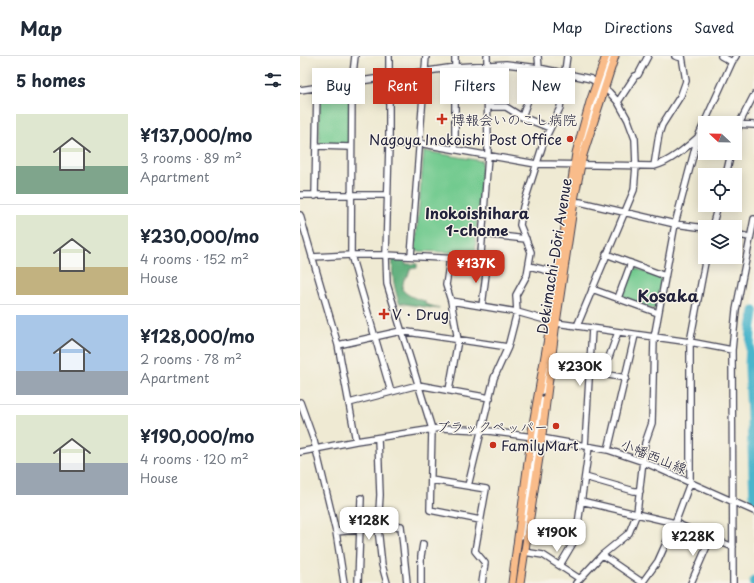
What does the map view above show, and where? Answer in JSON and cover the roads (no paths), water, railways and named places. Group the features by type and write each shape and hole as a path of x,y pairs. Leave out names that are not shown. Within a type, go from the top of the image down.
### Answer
{"main road":[{"name":"Dekimachi-Dōri Avenue","path":"520,583 540,451 534,424 554,325 558,273 568,201 578,165 600,101 602,69 606,56"},
{"name":"Dekimachi-Dōri Avenue","path":"512,583 537,438 574,202 578,165 576,153 590,102 601,85 615,56"}],"street":[{"path":"354,68 355,56"},
{"path":"389,56 389,68"},
{"path":"426,56 426,68"},
{"path":"455,56 455,149"},
{"path":"478,260 481,254 488,156 487,56"},
{"path":"432,71 455,67 506,64 539,68 538,56"},
{"path":"565,68 566,56"},
{"path":"601,85 611,56"},
{"path":"618,102 635,76 638,75 648,56"},
{"path":"654,166 658,134 662,124 684,89 686,81 682,57 675,56"},
{"path":"721,56 732,62"},
{"path":"708,116 736,56"},
{"path":"575,75 591,79 601,85 618,102 628,120 634,139 636,166 634,190 606,254 578,326"},
{"path":"300,90 312,88"},
{"path":"742,116 754,95"},
{"path":"315,196 317,104"},
{"path":"352,104 351,255 391,392"},
{"path":"389,104 386,255 387,284 432,429 430,510 480,520"},
{"path":"410,256 418,143 422,104"},
{"path":"522,117 527,104"},
{"path":"468,486 494,378 508,347 517,312 516,295 527,275 529,266 531,252 520,225 523,207 544,141 560,108 560,104"},
{"path":"488,106 506,107 522,117 550,128"},
{"path":"742,124 754,125"},
{"path":"389,144 418,143 536,164 654,166 668,161 698,137"},
{"path":"524,552 543,555 560,565 578,581 602,555 629,533 637,513 642,467 652,423 654,338 658,313 675,224 698,137"},
{"path":"316,146 352,147"},
{"path":"300,195 387,196"},
{"path":"574,202 580,202 675,224 698,227"},
{"path":"300,215 338,345 356,441"},
{"path":"733,583 732,350 736,310 754,219"},
{"path":"482,234 526,239"},
{"path":"742,235 750,237"},
{"path":"606,254 665,276"},
{"path":"312,257 386,255 478,260"},
{"path":"448,390 458,340 451,301 446,285 450,259"},
{"path":"478,260 486,274 482,306"},
{"path":"618,298 631,264"},
{"path":"602,555 643,583 658,560 690,483 690,342 705,264"},
{"path":"529,266 558,273"},
{"path":"592,289 658,313"},
{"path":"451,301 517,312 554,325 578,326 690,342 732,350"},
{"path":"560,565 576,538 585,477 592,329"},
{"path":"338,345 401,331 508,347"},
{"path":"603,374 618,332"},
{"path":"608,450 635,335"},
{"path":"589,374 603,374 626,378"},
{"path":"349,403 418,385 490,398"},
{"path":"300,402 314,441 314,449 336,532 344,583"},
{"path":"300,452 356,441 432,429"},
{"name":"小幡西山線","path":"432,429 481,430 608,450 644,462 754,511"},
{"path":"378,438 380,496 378,528 382,565 387,583"},
{"path":"585,477 634,491 640,491"},
{"path":"431,480 486,489 475,551 485,563 482,583"},
{"path":"358,583 361,498"},
{"path":"581,501 675,522 733,547"},
{"path":"336,532 401,526 407,583"},
{"path":"691,583 711,538"},
{"path":"421,583 423,544"}],"waterway":[{"path":"754,311 751,329 749,365 754,499"}],"place":[{"name":"博報会いのこし病院","path":"442,119"},
{"name":"Nagoya Inokoishi Post Office","path":"570,139"},
{"name":"V・Drug","path":"384,314"},
{"name":"ブラックペッパー","path":"556,426"},
{"name":"FamilyMart","path":"493,445"}],"district":[{"name":"Inokoishihara 1-chome","path":"477,220"},
{"name":"Kosaka","path":"668,295"}]}
